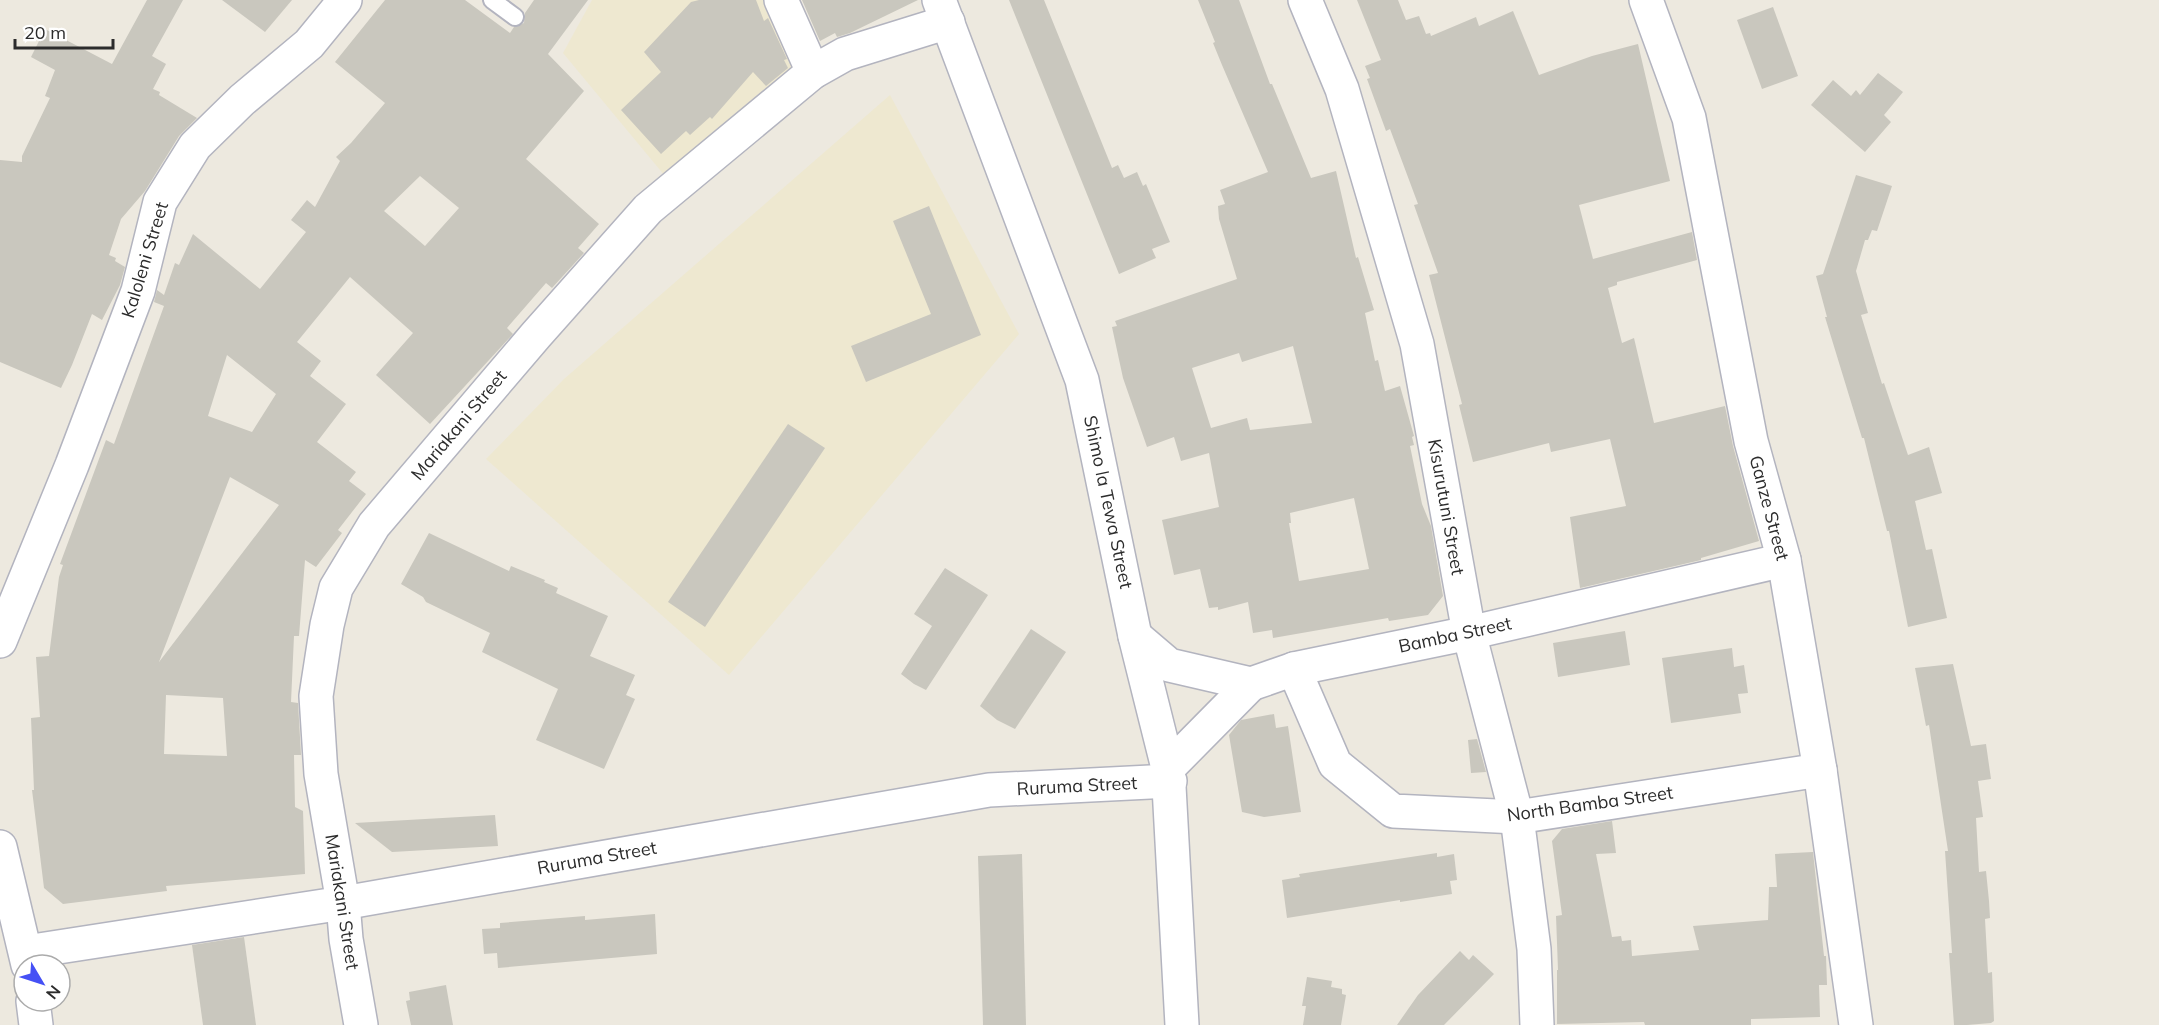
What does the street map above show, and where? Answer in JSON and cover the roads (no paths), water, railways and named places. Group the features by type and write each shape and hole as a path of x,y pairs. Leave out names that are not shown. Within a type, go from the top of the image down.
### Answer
{"street":[{"name":"Kaloleni Street","path":"0,641 72,465 138,291 160,202 195,146 242,100 309,44 345,0"},
{"path":"781,0 813,72"},
{"name":"Kisurutuni Street","path":"1305,0 1342,89 1417,344 1469,633 1517,818 1534,949 1537,1025"},
{"name":"Ganze Street","path":"1646,0 1689,118 1751,441 1784,560 1820,770 1856,1025"},
{"name":"Mariakani Street","path":"361,1025 321,774 316,696 327,625 336,588 374,525 536,335 648,209 813,72 845,54 943,11"},
{"name":"Shimo la Tewa Street","path":"943,11 1082,380 1135,636 1169,775 1182,1025"},
{"name":"Bamba Street","path":"1251,684 1294,669 1469,633 1784,560"},
{"path":"1135,636 1169,665 1251,684 1169,775"},
{"name":"North Bamba Street","path":"1294,669 1335,764 1393,812 1517,818 1820,770"},
{"name":"Ruruma Street","path":"56,953 989,790 1169,775"},
{"path":"0,847 26,953"}],"lane":[{"path":"492,0 515,17"}]}
